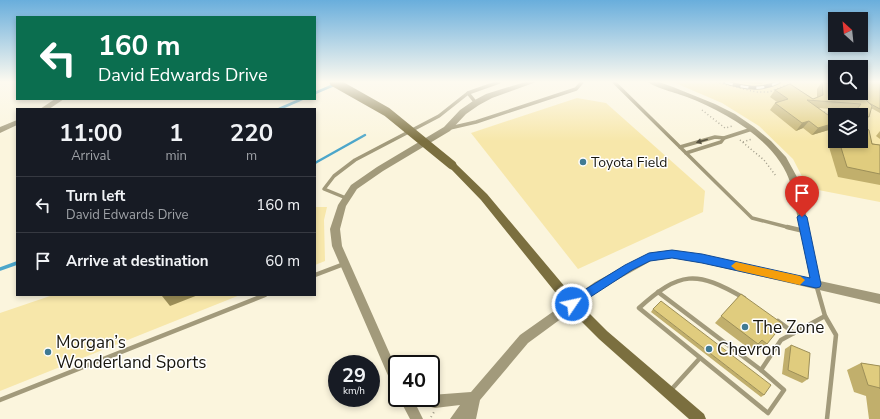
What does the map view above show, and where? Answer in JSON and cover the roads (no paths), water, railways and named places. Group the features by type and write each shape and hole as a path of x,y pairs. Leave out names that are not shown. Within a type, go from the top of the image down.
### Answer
{"main road":[{"path":"369,102 387,112 452,165 484,197 572,304 603,335 699,419"}],"street":[{"path":"46,108 56,102"},
{"path":"388,363 337,246 335,229 342,205 354,187 380,169 447,129 463,112 479,102"},
{"path":"705,102 728,113 752,129 784,160 793,178 816,284"},
{"path":"0,130 16,122"},
{"path":"456,419 524,339 572,304 628,268 649,257 672,254 702,258 880,299"},
{"path":"440,401 474,398"},
{"path":"470,419 474,398"},
{"path":"410,407 417,419"}],"lane":[{"path":"346,198 324,189 334,176 355,160 439,116 457,102"},
{"path":"447,129 476,122 538,102"},
{"path":"634,102 752,218 805,231"},
{"path":"686,153 721,142 724,138 752,129"},
{"path":"680,147 715,137 724,138"},
{"path":"316,275 344,264"},
{"path":"658,292 784,390 768,413 639,308 667,284 681,279 700,278 722,285 750,302"},
{"path":"816,284 825,316 836,335 827,419"},
{"path":"0,400 262,296"},
{"path":"760,370 781,340 825,316"},
{"path":"775,320 794,333"},
{"path":"668,392 700,358"}],"waterway":[{"path":"281,108 296,102"},
{"path":"316,162 365,135"},
{"path":"0,269 16,263"}],"place":[{"name":"Toyota Field","path":"583,162"},
{"name":"The Zone","path":"745,327"},
{"name":"Chevron","path":"709,349"},
{"name":"Morgan’s Wonderland Sports","path":"48,352"}]}
